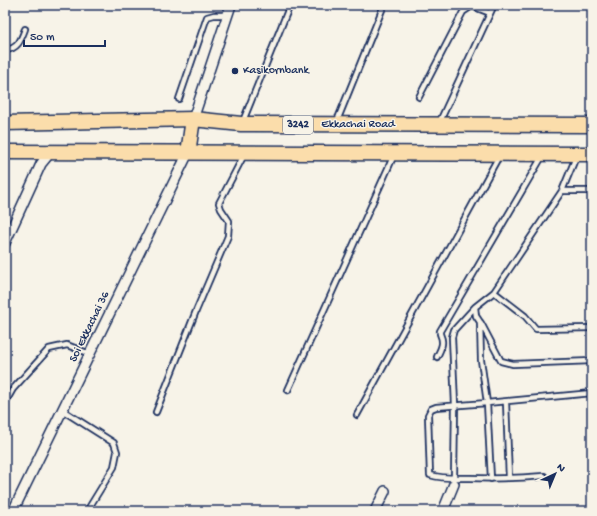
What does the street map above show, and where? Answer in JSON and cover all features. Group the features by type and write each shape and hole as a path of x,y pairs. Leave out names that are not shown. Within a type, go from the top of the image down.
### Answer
{"main road":[{"name":"Ekkachai Road","path":"5,123 193,119 241,124 592,125"},
{"path":"188,153 193,119"},
{"path":"5,152 592,154"}],"street":[{"path":"193,119 231,5"},
{"path":"5,243 41,164 50,153"},
{"name":"Soi Ekkachai 36","path":"14,511 188,153"},
{"path":"444,511 454,481"},
{"path":"375,511 385,491"}],"lane":[{"path":"241,124 290,5"},
{"path":"336,125 384,5"},
{"path":"438,125 494,5"},
{"path":"419,97 463,12 472,6 490,13"},
{"path":"179,98 207,17 214,15 228,15"},
{"path":"5,50 13,49 18,45 25,29"},
{"path":"357,415 501,153"},
{"path":"454,481 455,405 452,337 454,330 475,307 494,292 562,191 578,153"},
{"path":"156,412 196,311 228,236 229,221 221,209 220,203 245,154"},
{"path":"288,390 394,154"},
{"path":"437,357 442,345 439,334 440,331 544,154"},
{"path":"562,191 592,191"},
{"path":"494,292 525,316 536,329 592,328"},
{"path":"475,307 476,316 501,361 513,364 592,361"},
{"path":"480,322 481,360 487,403 491,479"},
{"path":"5,403 13,389 49,349 66,345 90,354"},
{"path":"544,476 454,481 430,475 428,415 431,409 455,405 506,402 592,393"},
{"path":"506,402 509,478"},
{"path":"62,410 114,443 117,452 114,467 87,511"}],"place":[{"name":"Kasikornbank","path":"235,71"}]}
